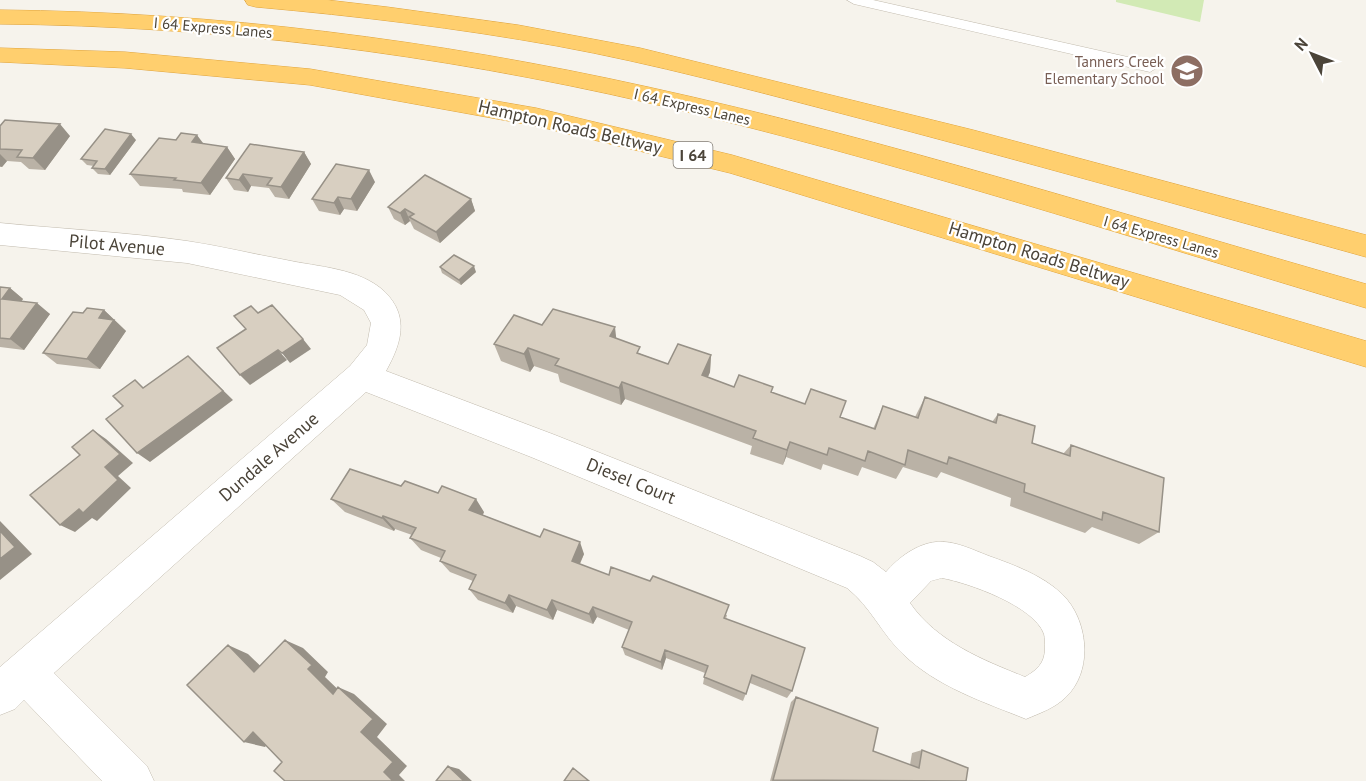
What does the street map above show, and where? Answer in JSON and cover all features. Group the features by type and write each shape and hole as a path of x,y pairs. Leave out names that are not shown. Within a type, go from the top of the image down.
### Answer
{"highway":[{"path":"256,0 489,27 652,59 926,126 1366,246"},
{"name":"I 64 Express Lanes","path":"0,17 133,21 255,32 395,48 530,70 696,106 874,153 1366,296"},
{"name":"Hampton Roads Beltway","path":"0,55 125,60 310,77 440,98 536,117 732,164 1366,354"}],"street":[{"name":"Pilot Avenue","path":"0,234 187,252 234,262"},
{"name":"Dundale Avenue","path":"13,683 375,363 385,342 387,322 380,305 366,292 346,284 234,262"},
{"name":"Diesel Court","path":"363,375 860,575 881,593 887,604 904,627 943,662 1026,698 1050,687 1064,666 1066,640 1055,613 1032,594 959,564 933,560 905,576 887,604"},
{"path":"13,683 132,781"}],"lane":[{"path":"854,0 907,6 1150,67"}],"green space":[{"path":"1116,0 1204,0 1200,22 1116,2"}],"building":[{"path":"5,120 60,124 33,158 17,157 22,150 0,149 0,126"},
{"path":"105,129 131,134 105,169 92,168 97,161 81,159"},
{"path":"181,133 197,135 192,142 227,147 201,183 174,180 176,178 130,174 159,138 176,140"},
{"path":"250,144 304,152 281,187 267,185 272,178 243,174 239,180 226,178"},
{"path":"336,164 369,170 351,199 338,197 334,203 312,199"},
{"path":"425,175 471,199 436,232 409,217 414,214 405,209 400,213 388,207"},
{"path":"454,255 474,266 459,280 440,267"},
{"path":"0,287 10,288 2,299 37,303 10,339 0,338"},
{"path":"272,305 303,339 282,353 278,350 240,375 217,348 246,329 234,316 251,306 258,313"},
{"path":"87,308 104,310 99,318 114,320 87,359 43,353 73,312 83,313"},
{"path":"553,309 615,327 610,336 640,347 637,353 668,364 678,344 711,355 702,375 734,387 739,375 773,387 771,392 805,404 811,389 846,401 840,417 875,429 883,406 918,418 925,397 996,423 998,414 1035,426 1032,443 1070,456 1071,445 1164,478 1159,532 1103,512 1102,520 1024,492 1025,484 949,457 947,464 908,450 905,465 868,451 865,461 829,448 827,455 790,442 787,450 753,438 756,431 622,382 619,388 555,365 559,359 528,348 524,354 494,344 514,315 542,325"},
{"path":"188,356 223,391 137,453 106,419 123,406 113,396 135,380 143,388"},
{"path":"93,430 120,454 105,467 118,480 83,513 79,509 60,525 30,495 80,455 72,447"},
{"path":"350,469 401,486 405,481 438,493 442,486 476,499 469,510 540,537 544,529 580,542 572,561 609,575 611,567 650,581 653,576 729,605 724,618 805,648 792,691 752,675 746,694 704,677 708,666 665,650 661,662 622,647 632,622 593,607 589,614 552,600 547,610 509,595 505,603 469,589 476,575 440,561 445,551 410,538 416,528 331,499"},
{"path":"0,531 15,547 0,559"},
{"path":"285,640 312,665 308,669 333,694 338,687 373,719 361,732 393,762 384,772 393,781 285,781 274,771 282,762 253,732 244,742 187,685 228,645 254,672"},
{"path":"796,697 878,728 873,751 919,768 922,750 968,768 966,781 773,780"},
{"path":"448,766 464,781 436,781"},
{"path":"573,768 589,781 564,781"}],"place":[{"name":"Tanners Creek Elementary School","path":"1187,71"}]}
